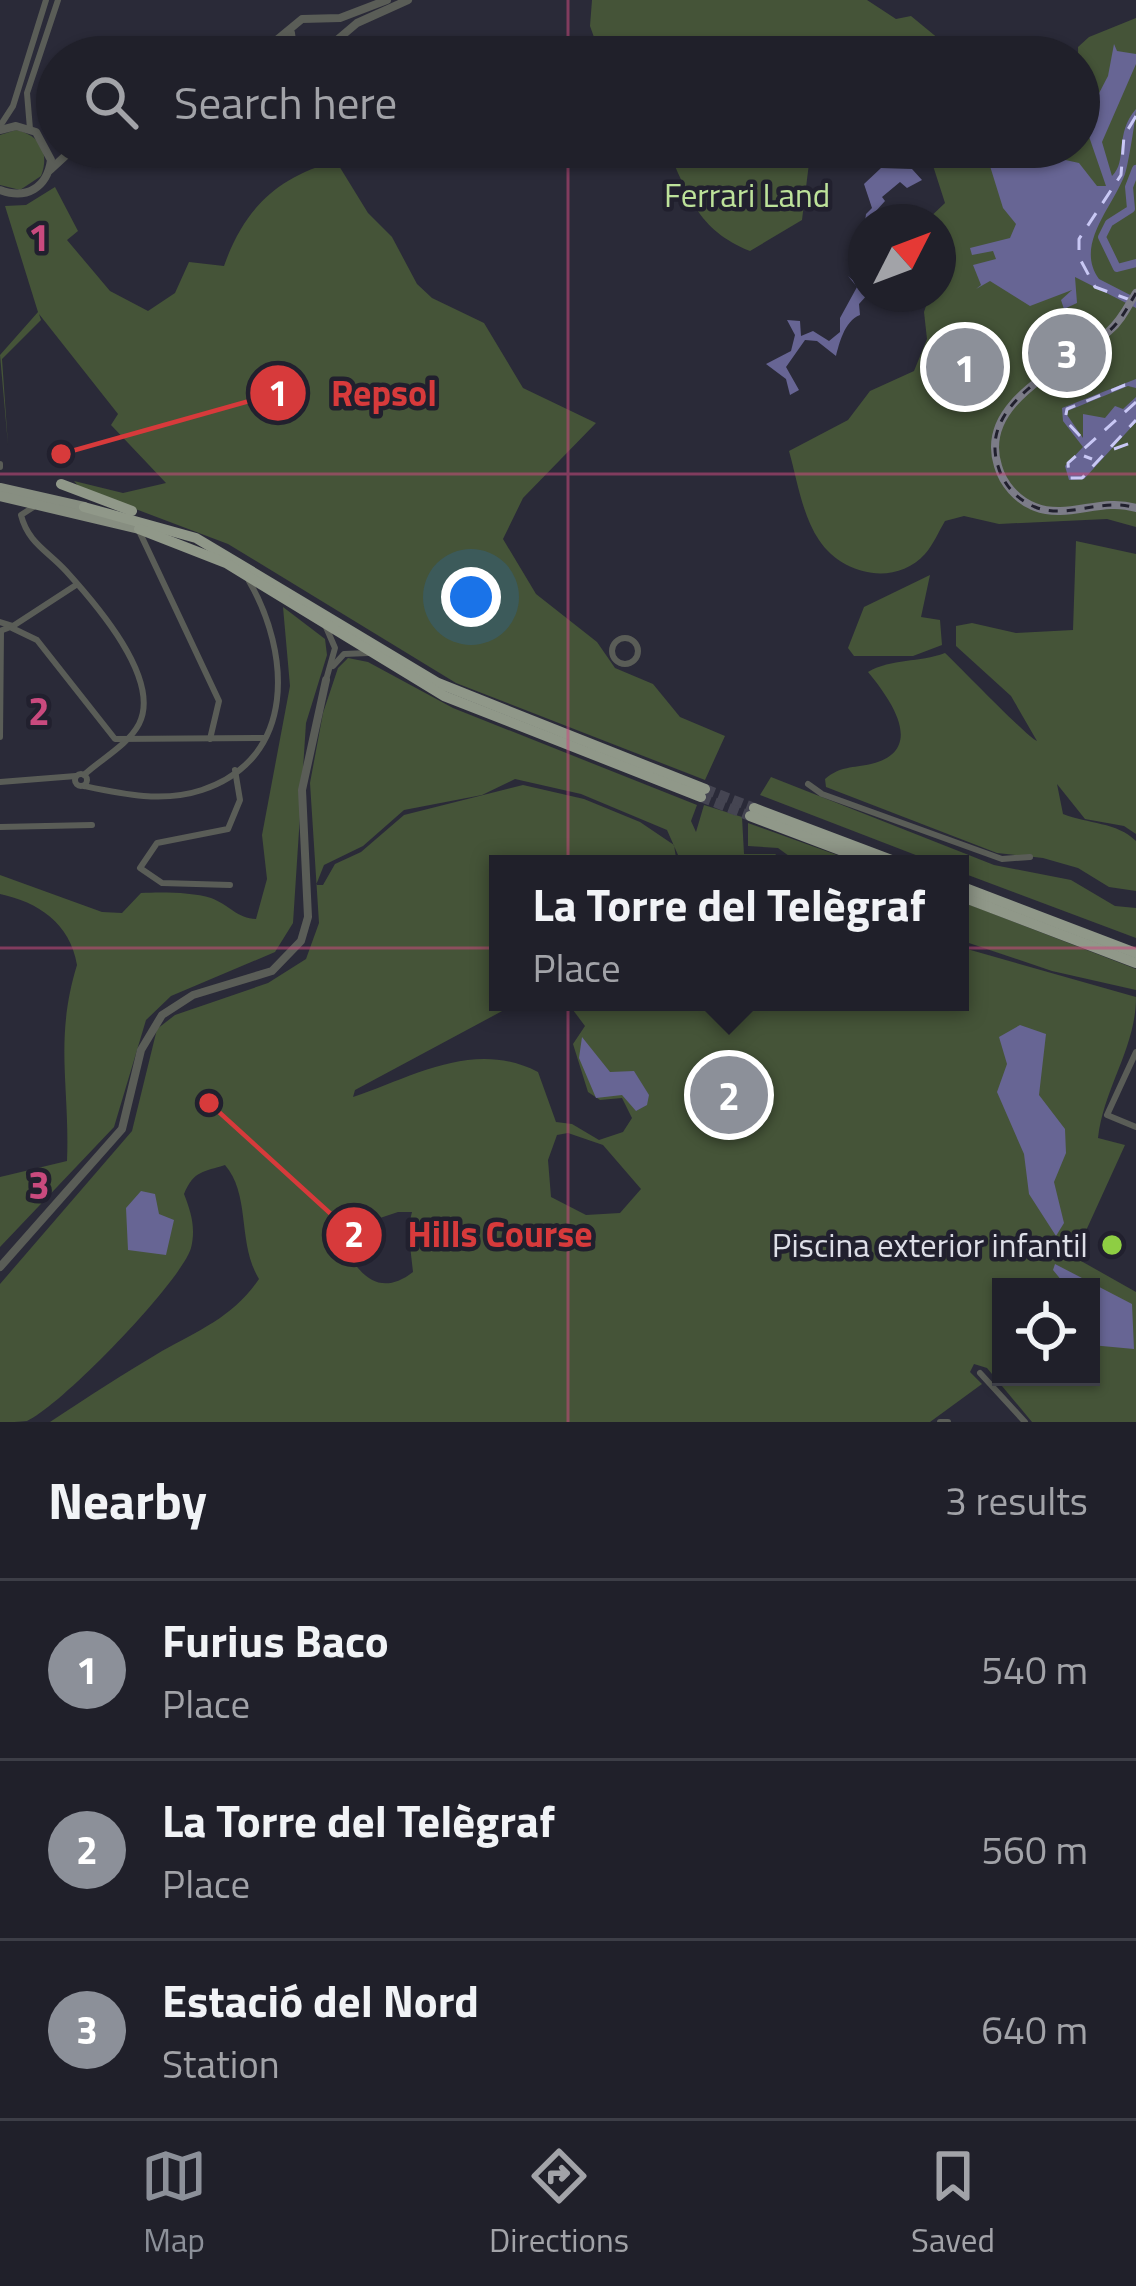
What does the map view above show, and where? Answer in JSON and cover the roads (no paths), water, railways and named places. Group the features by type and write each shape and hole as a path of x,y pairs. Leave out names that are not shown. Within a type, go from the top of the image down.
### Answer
{"highway":[{"path":"61,484 196,538 438,683 703,793 444,696 244,573 139,530"},
{"path":"84,507 196,538"},
{"path":"855,855 752,812 876,855"},
{"path":"969,889 1136,953"},
{"path":"969,899 1136,962"}],"main road":[{"path":"0,492 139,530"},
{"path":"0,492 84,507"}],"street":[{"path":"36,133 0,128 13,106 46,0"},
{"path":"46,36 58,0"},
{"path":"285,36 302,19 340,18 387,0"},
{"path":"342,36 357,23 408,0"},
{"path":"321,19 331,36"},
{"path":"291,32 293,36"},
{"path":"30,129 27,93 36,66"},
{"path":"0,190 28,193 52,168"},
{"path":"38,506 21,515 32,541 77,585 138,671 142,715 123,742 82,780"},
{"path":"139,530 219,701 209,739"},
{"path":"0,782 82,780 136,796 175,796 209,787 236,770 264,738 281,670 263,606 244,573"},
{"path":"0,736 0,632 77,585"},
{"path":"263,606 264,595 273,592"},
{"path":"0,622 37,640 123,742"},
{"path":"0,1267 122,1129 141,1050 162,1015 193,995 272,971 301,941 308,917 302,790 334,641 323,625"},
{"path":"622,638 638,647 628,664 612,655 622,638"},
{"path":"326,680 344,654 368,653"},
{"path":"123,742 264,738"},
{"path":"230,885 162,884 140,868 157,843 228,829 240,800 236,770"},
{"path":"808,784 822,794 1002,859 1030,857"},
{"path":"0,827 92,825"},
{"path":"1136,1052 1108,1113 1136,1127"},
{"path":"980,1373 1025,1422"}],"waterway":[{"path":"1136,169 1129,187 1131,209 1109,223 1102,237 1117,268 1136,263"}],"tunnel":[{"path":"705,789 754,808"},
{"path":"701,797 750,816"}],"railway":[{"path":"1136,293 1109,331 1013,404 995,443 1003,479 1028,504 1060,511 1110,505 1136,508"}],"place":[{"name":"Estació del Nord","path":"1067,353"},
{"name":"Furius Baco","path":"965,367"},
{"name":"Repsol","path":"61,454"},
{"name":"La Torre del Telègraf","path":"729,1095"},
{"name":"Hills Course","path":"209,1103"},
{"name":"Piscina exterior infantil","path":"1112,1245"}],"park label":[{"name":"Ferrari Land","path":"747,195"}]}
